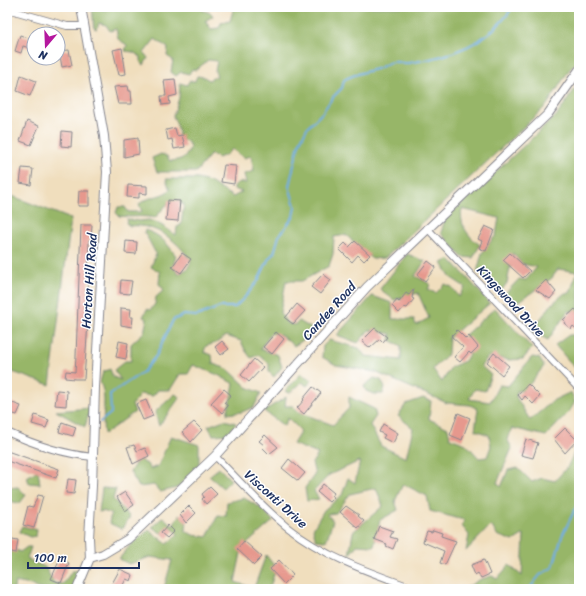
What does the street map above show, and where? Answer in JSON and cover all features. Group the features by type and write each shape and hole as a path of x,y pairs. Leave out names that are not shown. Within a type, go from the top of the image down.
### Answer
{"street":[{"name":"Horton Hill Road","path":"81,7 104,136 107,172 95,376 89,538 90,558"},
{"path":"7,9 68,26 84,26"},
{"name":"Candee Road","path":"90,558 103,554 128,539 215,456 367,286 548,114 579,70"},
{"name":"Kingswood Drive","path":"427,228 579,389"},
{"path":"7,432 73,454 93,457"},
{"name":"Visconti Drive","path":"215,456 286,527 316,547 354,567 416,589"},
{"path":"78,589 90,558"}],"green space":[{"path":"92,7 105,10 111,7 143,7 145,9 149,7 203,7 202,10 211,13 213,16 205,21 211,29 219,28 221,23 230,21 234,7 579,7 579,60 569,70 547,105 385,258 372,259 346,235 334,237 333,254 329,266 302,281 286,281 280,313 287,323 295,325 299,321 311,328 308,337 294,346 281,335 271,333 260,349 278,355 282,367 274,377 269,372 269,363 258,355 251,358 241,341 226,336 216,343 206,346 204,352 212,355 213,364 228,369 247,387 261,393 254,407 242,412 227,414 234,384 218,375 193,365 188,374 180,374 170,390 158,390 153,396 140,394 132,405 135,412 104,434 104,394 100,382 103,372 110,369 113,377 121,380 114,370 125,361 131,361 131,344 144,332 147,319 143,317 147,309 150,310 155,304 156,297 164,290 159,284 160,272 151,267 156,254 144,233 145,230 159,237 170,247 176,256 173,266 178,274 187,269 191,262 180,248 166,235 149,228 130,226 126,223 127,219 139,221 149,220 158,223 176,235 177,227 181,225 184,204 169,202 155,218 119,216 116,213 118,207 125,207 128,212 142,212 139,204 147,199 170,190 166,179 197,179 210,182 233,197 242,192 234,189 234,186 238,182 246,183 244,174 254,171 251,156 244,158 232,149 226,155 218,158 211,154 196,172 157,172 152,158 161,154 167,156 170,161 177,160 183,158 189,151 190,147 187,141 179,139 178,128 173,116 179,98 180,83 187,85 189,81 195,81 197,76 204,77 209,80 217,76 215,71 217,61 208,60 196,70 192,69 189,74 181,72 176,76 171,72 173,60 167,56 168,48 155,39 144,53 148,58 144,65 141,63 141,57 133,52 125,51 127,45 118,39 116,29 110,31 106,25 99,23 97,29 94,28"},
{"path":"579,83 579,313 568,311 548,340 531,331 552,304 565,293 570,293 577,272 558,269 552,278 514,305 504,295 519,279 526,280 537,267 522,264 513,253 507,283 501,291 477,272 482,253 496,235 499,218 462,209 461,215 465,230 480,245 473,258 462,257 441,233 445,219 557,115"},
{"path":"7,194 71,219 50,385 7,370"},
{"path":"407,254 425,261 415,276 430,284 428,290 436,293 445,284 452,287 459,297 465,287 450,277 442,263 450,259 490,303 449,338 448,354 433,369 442,382 451,367 465,361 473,347 465,335 495,308 532,348 523,359 509,360 489,356 481,366 491,375 485,391 475,389 469,399 490,402 499,385 508,386 532,357 539,358 544,366 525,390 517,391 516,397 530,420 554,400 571,392 575,402 569,412 546,436 512,428 507,439 512,448 497,483 501,487 508,470 518,468 532,482 542,478 555,481 568,466 579,442 579,589 464,589 481,579 492,576 497,579 509,565 522,576 524,534 513,541 497,535 491,525 466,551 469,535 462,526 464,520 430,511 427,496 403,484 395,501 398,510 380,520 374,546 357,545 349,555 353,532 383,506 376,488 350,494 336,513 327,514 333,521 326,541 316,540 313,529 324,510 342,495 348,478 355,483 360,461 329,475 314,491 319,499 307,501 305,488 315,474 312,463 318,454 293,444 301,431 288,418 284,426 264,411 286,397 285,406 293,406 296,411 333,425 349,408 349,397 374,409 376,416 370,425 381,446 406,458 413,428 398,416 406,404 423,398 431,401 429,419 448,428 450,438 466,444 479,458 487,457 491,446 489,435 475,430 478,409 470,405 447,403 375,372 336,365 322,357 323,346 329,340 359,348 365,356 401,360 401,346 390,340 391,334 369,330 358,343 337,335 372,296 392,303 392,319 414,319 416,325 429,318 418,293 394,300 380,289"},
{"path":"569,335 579,335 579,365 576,369 555,345"},
{"path":"301,374 312,380 307,386 302,382 290,393 285,391"},
{"path":"374,378 381,380 385,388 383,394 374,394 366,391 364,386"},
{"path":"175,394 180,397 159,426 155,412"},
{"path":"90,408 85,427 56,411"},
{"path":"224,420 236,423 228,434 213,435 208,426"},
{"path":"171,436 199,445 199,465 177,488 160,492 154,485 139,487 130,472 138,459 147,464 150,469 158,466"},
{"path":"219,468 231,480 223,488 209,476"},
{"path":"38,470 40,484 29,483 27,477"},
{"path":"18,487 26,495 20,503 13,502 7,496 7,488"},
{"path":"102,488 116,489 113,499 130,517 122,529 109,523 111,514 103,511 99,512"},
{"path":"244,498 263,509 273,521 242,548 235,582 254,588 266,555 276,568 270,587 263,589 158,589 164,588 172,560 150,557 129,564 119,559 132,543 149,530 167,544 178,534 171,527 164,535 152,527 163,517 173,526 179,515 187,519 186,531 193,535 207,537 218,515 226,516 227,502"},
{"path":"22,526 37,530 36,536 30,537 19,532"},
{"path":"7,545 20,552 27,547 31,547 27,559 45,567 54,583 63,584 72,571 80,571 73,589 39,589 31,585 15,582 14,589 7,589"}],"building":[{"path":"20,35 26,37 26,47 23,46 21,53 15,51"},
{"path":"122,48 126,74 119,75 113,50"},
{"path":"66,50 69,50 72,65 62,67 66,66"},
{"path":"21,75 36,81 30,96 17,91"},
{"path":"175,79 177,95 169,97 170,104 162,105 161,96 166,96 164,80"},
{"path":"128,86 129,91 131,91 132,104 118,104 114,87"},
{"path":"27,121 39,126 31,145 20,141"},
{"path":"175,128 177,136 182,135 185,147 174,149 172,139 168,140 166,130"},
{"path":"62,131 72,132 71,147 61,146"},
{"path":"138,138 139,154 124,157 124,140"},
{"path":"224,165 236,166 234,184 221,182"},
{"path":"22,168 33,169 31,185 20,183"},
{"path":"128,185 147,186 147,194 139,193 139,198 127,197"},
{"path":"79,191 89,191 89,206 78,206"},
{"path":"168,200 180,201 178,221 166,220"},
{"path":"81,225 92,225 91,240 89,240 88,295 90,295 84,379 75,379 65,378 66,371 75,372"},
{"path":"485,226 494,230 486,251 479,248 482,241 478,239"},
{"path":"126,241 137,242 136,254 125,253"},
{"path":"355,241 370,255 364,261 358,255 352,262 339,249 345,243 349,247"},
{"path":"182,253 191,259 181,273 172,267"},
{"path":"510,253 530,271 523,278 503,260"},
{"path":"428,261 436,267 425,281 417,275"},
{"path":"323,274 331,280 320,294 311,287"},
{"path":"121,280 132,281 130,294 120,293"},
{"path":"546,280 556,292 550,299 536,290"},
{"path":"414,289 412,298 414,299 407,308 404,307 399,313 392,306 397,300 399,302 406,293 409,295"},
{"path":"297,304 305,311 293,324 285,318"},
{"path":"121,308 131,309 130,317 133,317 132,327 121,325"},
{"path":"575,309 579,313 579,331 573,326 571,329 564,323 565,321 563,320"},
{"path":"375,328 387,337 383,342 380,339 370,348 362,341"},
{"path":"457,330 466,339 469,336 478,347 471,354 469,352 460,362 454,357 463,347 451,336"},
{"path":"276,332 284,339 272,354 263,347"},
{"path":"119,341 128,343 126,359 116,357"},
{"path":"222,341 229,349 221,355 215,347"},
{"path":"494,353 509,366 502,375 487,362"},
{"path":"254,359 263,367 249,382 241,375"},
{"path":"528,384 540,396 533,404 525,396 522,400 518,395"},
{"path":"313,387 321,393 304,414 297,408"},
{"path":"224,389 231,395 224,403 228,406 222,413 211,403"},
{"path":"57,390 67,391 66,406 55,405"},
{"path":"146,400 153,416 143,420 136,404"},
{"path":"7,401 21,406 17,415 7,412"},
{"path":"458,413 470,418 462,440 450,435"},
{"path":"35,415 49,420 46,428 32,424"},
{"path":"62,422 76,427 73,436 59,432"},
{"path":"194,422 202,430 191,442 182,432"},
{"path":"383,424 398,433 393,443 383,438 385,435 379,432"},
{"path":"565,428 577,440 565,453 554,439"},
{"path":"265,435 278,447 269,454 262,447 264,445 259,441"},
{"path":"526,439 538,443 533,458 521,455"},
{"path":"134,445 137,451 145,448 149,456 133,464 127,447"},
{"path":"7,451 59,469 56,478 7,461"},
{"path":"289,459 305,473 298,481 282,468"},
{"path":"68,479 76,480 74,494 66,493"},
{"path":"323,484 334,493 332,496 334,497 329,502 317,492"},
{"path":"210,487 217,494 206,504 202,499 204,497 202,494"},
{"path":"125,492 134,505 125,511 117,497"},
{"path":"38,495 43,496 34,528 23,525 28,506 33,507"},
{"path":"189,506 196,513 186,523 180,515"},
{"path":"346,506 359,515 358,516 364,521 358,528 340,512"},
{"path":"168,525 174,531 167,538 161,533"},
{"path":"379,526 393,531 390,537 397,539 393,549 386,546 387,544 374,539"},
{"path":"433,530 442,533 441,536 456,541 445,565 440,563 444,551 423,542 427,531 432,532"},
{"path":"7,538 18,540 16,553 7,551"},
{"path":"244,541 262,557 254,565 237,549"},
{"path":"60,559 69,563 61,583 51,579"},
{"path":"279,560 293,575 284,584 270,569"},
{"path":"484,560 490,574 481,578 478,573 475,575 471,565"},
{"path":"120,569 133,575 131,581 126,579 121,589 109,589"}],"waterway":[{"path":"100,422 111,413 110,394 143,372 156,356 173,320 184,315 197,316 220,307 235,307 258,281 269,258 274,253 279,236 293,217 295,206 289,186 299,144 307,128 322,113 333,97 342,88 344,80 357,74 379,68 391,62 406,63 424,60 439,57 467,47 492,31 513,7"},
{"path":"529,589 540,575 553,567 562,536 579,501"}]}
